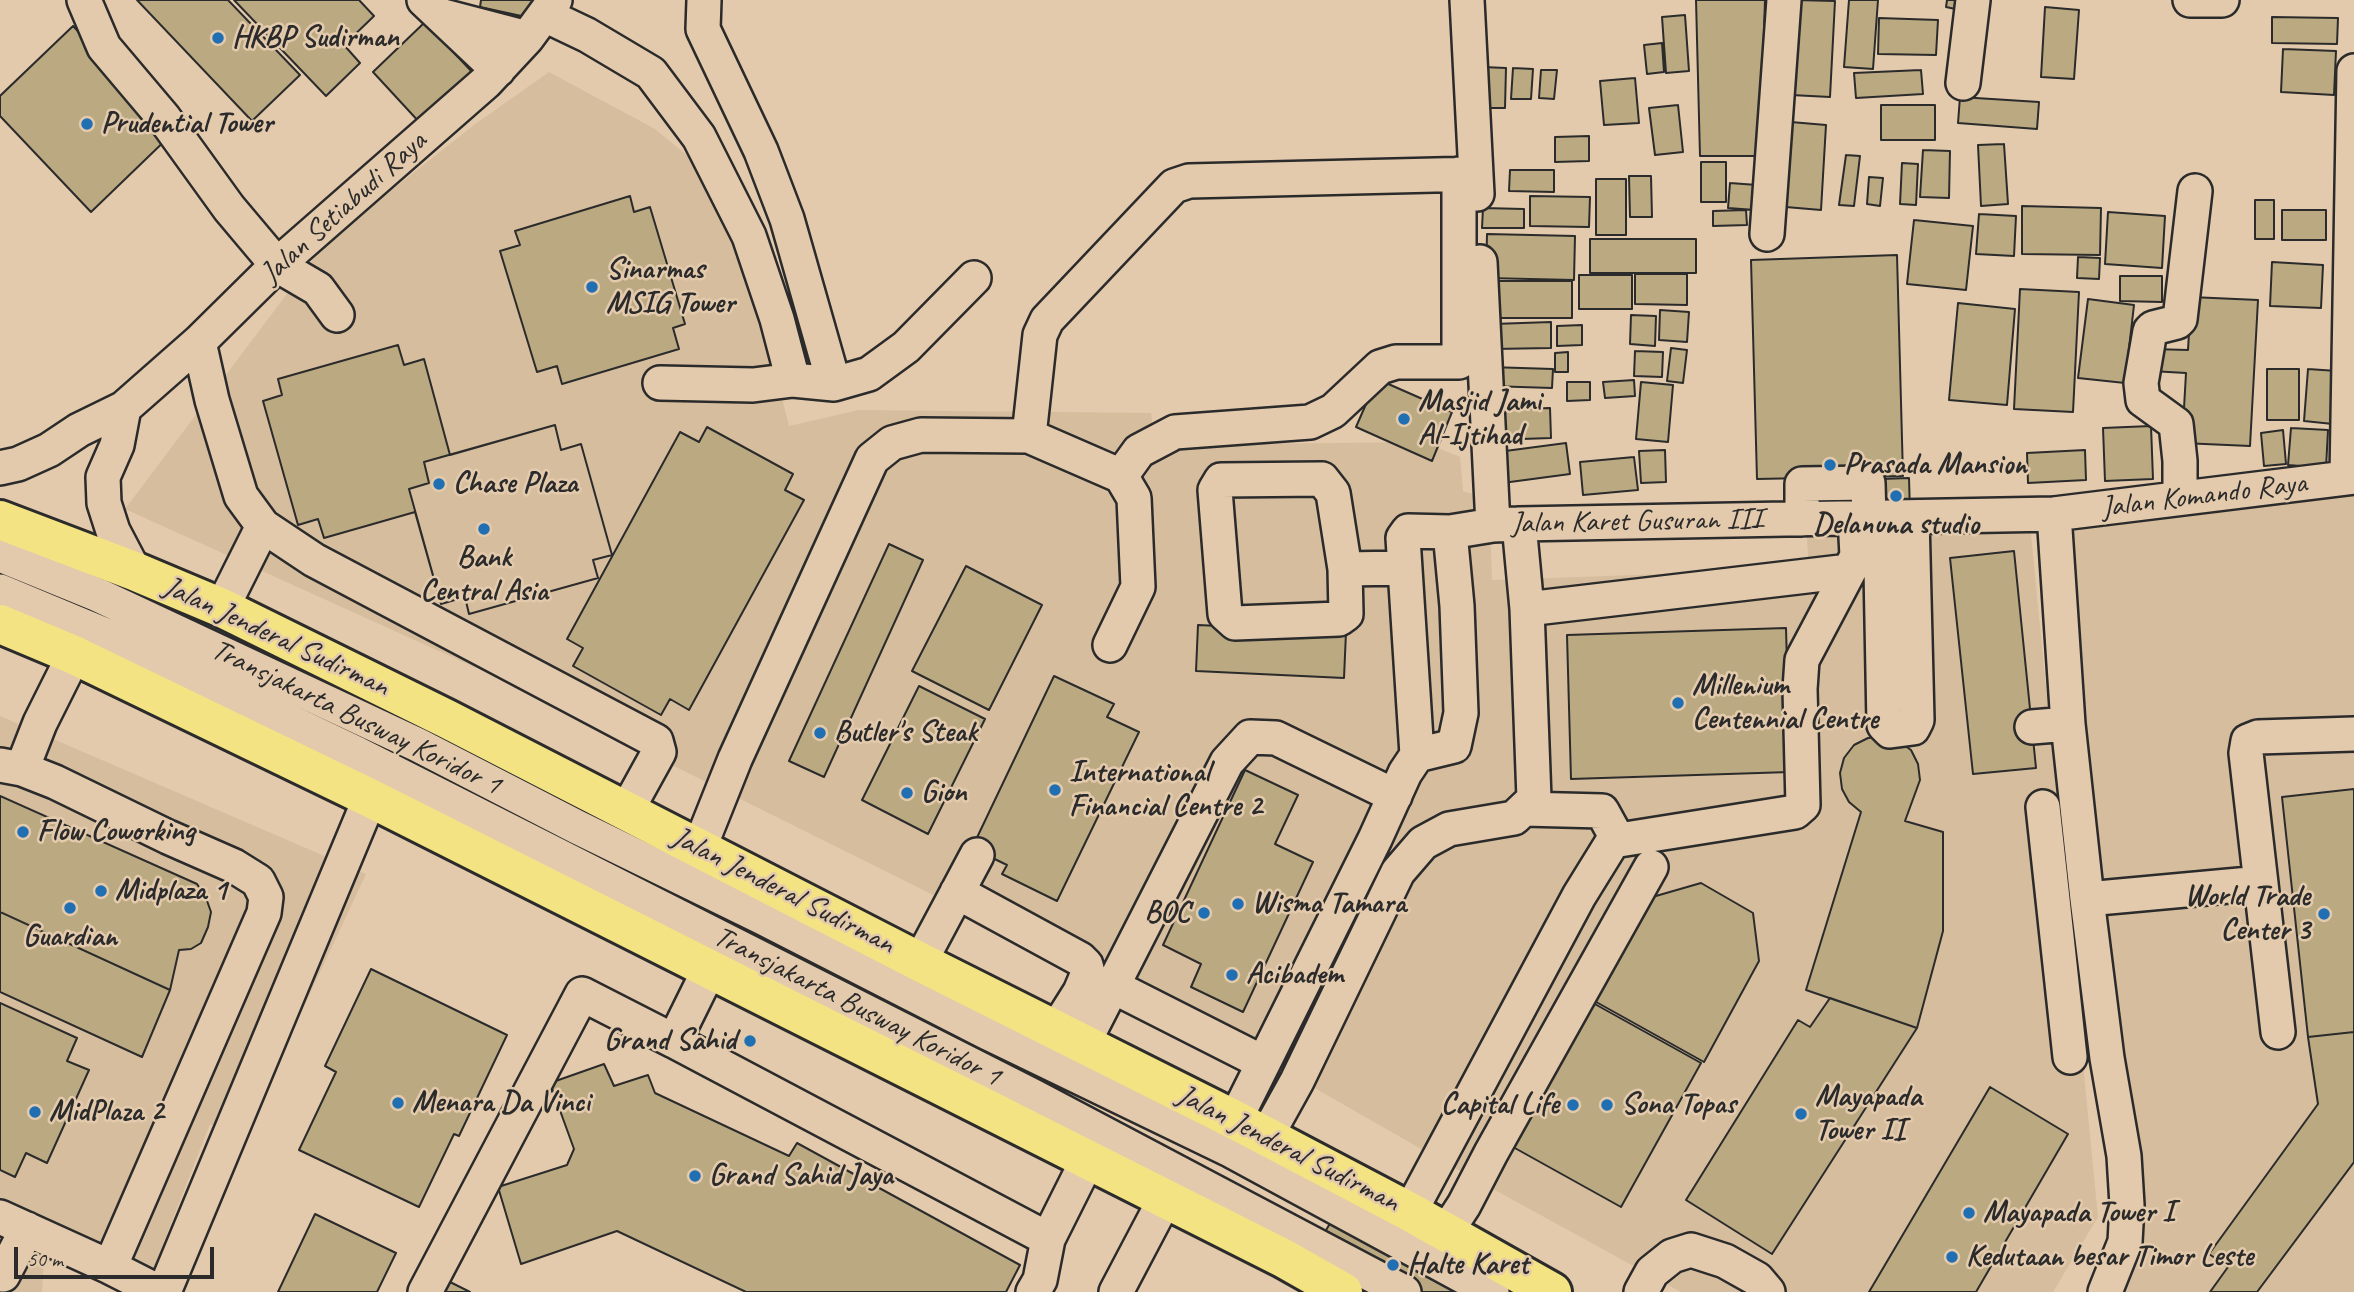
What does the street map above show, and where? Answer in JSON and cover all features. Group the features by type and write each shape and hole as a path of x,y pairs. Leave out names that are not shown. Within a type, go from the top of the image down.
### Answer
{"main road":[{"name":"Jalan Jenderal Sudirman","path":"0,520 222,608 627,810 1250,1129 1447,1231 1552,1292"},
{"path":"0,624 74,655 370,798 1283,1258 1343,1292"}],"street":[{"path":"84,0 104,47 164,118 229,208 277,265 318,289 337,315"},
{"path":"704,0 704,29 761,151 787,219 834,384"},
{"name":"Jalan Karet Gusuran III","path":"1467,0 1468,174 1506,525 2054,514"},
{"path":"1767,234 1784,0"},
{"path":"1963,83 1973,0"},
{"path":"2193,0 2222,0"},
{"path":"432,5 543,18 587,35 651,73 699,137 749,236 777,319 793,380"},
{"path":"432,5 498,69"},
{"name":"Jalan Setiabudi Raya","path":"0,468 18,464 49,450 79,430 124,408 199,342 277,265 486,82 543,18"},
{"path":"2351,478 2354,71"},
{"path":"1029,436 1040,335 1047,320 1174,186 1189,181 1468,174 1459,362 1396,362 1380,367 1333,411 1310,422 1175,432 1139,451 1121,476"},
{"path":"2180,498 2176,424 2144,400 2141,383 2150,331 2180,319 2195,191"},
{"path":"660,383 753,385 793,380 834,384 869,374 906,347 974,278"},
{"path":"199,342 212,400 242,496 263,526 314,560 626,710 656,741 659,752 627,810"},
{"path":"124,408 117,445 103,477 104,503 113,531 134,571"},
{"path":"699,849 735,760 872,459 892,443 921,435 1029,436 1121,476 1134,498 1138,587 1110,645"},
{"name":"Jalan Komando Raya","path":"2054,514 2351,478"},
{"path":"1322,479 1333,493 1345,569 1346,614 1339,620 1234,623 1225,614 1215,491 1221,480 1322,479"},
{"path":"2054,514 2068,724 2087,899 2106,1058 2124,1156 2127,1205 2125,1242 2105,1292"},
{"path":"1879,517 1917,720 1913,728 1890,731 1884,725 1879,517"},
{"path":"1410,1212 1579,896 1613,841 1795,812 1802,805 1802,660 1879,517"},
{"path":"1506,525 1527,609 1534,799 1514,818 1449,829 1423,843 1398,872 1297,1081 1250,1129 1262,1065 1417,755 1403,538 1408,531 1450,532 1506,525"},
{"path":"222,608 263,526"},
{"path":"1417,755 1454,746 1461,713 1457,606 1450,532"},
{"name":"Transjakarta Busway Koridor 1","path":"0,555 98,595 418,744 577,827 986,1032 1232,1151 1492,1292"},
{"path":"1345,569 1404,568"},
{"path":"1527,609 1849,571"},
{"name":"Transjakarta Busway Koridor 1","path":"0,591 127,644 358,754 1033,1096 1404,1292"},
{"path":"74,655 40,723 11,767 234,866 258,881 266,897 264,913 102,1253"},
{"path":"2032,727 2068,724"},
{"path":"2278,1032 2246,753 2248,741 2258,737 2354,734"},
{"path":"1070,1037 1110,992 1227,762 1250,737 1276,738 1395,796"},
{"path":"0,1274 3,1275 27,1224 102,1253 162,1292 370,798"},
{"path":"2043,807 2070,1057"},
{"path":"1524,809 1602,811 1618,840"},
{"path":"920,962 977,855"},
{"path":"1447,1231 1464,1205 1651,867"},
{"path":"2087,899 2261,883"},
{"path":"957,892 1080,959 1086,965 1088,973 1080,992 1070,1037"},
{"path":"674,1041 709,970"},
{"path":"1110,992 1120,990 1258,1060 1262,1065"},
{"path":"425,1292 582,994 1048,1238"},
{"path":"1039,1288 1048,1238 1088,1159"},
{"path":"1116,1292 1165,1199"},
{"path":"1641,1292 1652,1272 1672,1256 1691,1250 1725,1261 1757,1279 1768,1292"}],"shaded area":[{"path":"549,72 655,129 710,174 738,225 789,426 859,410 1151,413 1155,445 1423,442 1460,457 1463,491 1489,499 1492,580 1809,569 1806,523 2028,504 2098,1217 2053,1292 1681,1292 1290,1074 1086,971 483,671 125,509 326,242 474,125"},
{"path":"2354,472 2354,1292 2112,1292 2144,1247 2059,524"},
{"path":"0,716 366,874 241,1141 210,1124 144,1292 120,1292 44,1259 42,1292 0,1292"}],"building":[{"name":"HKBP Sudirman","path":"137,0 228,0 300,75 252,121"},
{"path":"234,0 359,0 374,16 344,45 360,63 326,96"},
{"path":"481,0 538,0 535,19 480,7"},
{"path":"1696,0 1765,0 1760,156 1700,156"},
{"path":"1795,0 1835,1 1830,97 1791,95"},
{"path":"1849,0 1878,0 1873,69 1844,67"},
{"path":"1947,0 1962,0 1960,10 1946,7"},
{"path":"2045,7 2079,10 2074,79 2041,77"},
{"path":"1685,15 1689,71 1666,73 1662,17"},
{"path":"2272,17 2338,18 2337,44 2272,43"},
{"path":"1879,18 1938,20 1936,55 1878,54"},
{"path":"425,22 474,74 421,124 373,72"},
{"name":"Prudential Tower","path":"73,26 174,132 91,212 0,116 0,96"},
{"path":"1662,43 1664,72 1647,74 1644,45"},
{"path":"2283,49 2336,51 2334,95 2281,92"},
{"path":"1483,67 1506,68 1505,108 1482,108"},
{"path":"1513,68 1533,69 1531,99 1511,99"},
{"path":"1541,70 1557,70 1554,99 1539,98"},
{"path":"1921,70 1923,94 1856,98 1854,73"},
{"path":"1635,78 1639,123 1604,125 1600,81"},
{"path":"1960,97 2039,102 2037,129 1958,123"},
{"path":"1678,105 1683,152 1655,155 1649,108"},
{"path":"1881,105 1935,105 1935,140 1881,140"},
{"path":"1779,121 1826,125 1821,210 1774,206"},
{"path":"1589,136 1589,161 1555,162 1555,137"},
{"path":"2004,144 2008,204 1981,206 1978,145"},
{"path":"1923,150 1950,151 1949,198 1920,197"},
{"path":"1846,155 1860,156 1854,206 1839,205"},
{"path":"1701,162 1726,162 1726,202 1701,202"},
{"path":"1902,163 1918,164 1916,205 1900,204"},
{"path":"1510,170 1554,170 1554,192 1509,191"},
{"path":"1629,176 1651,176 1652,217 1630,217"},
{"path":"1869,177 1883,178 1880,206 1867,204"},
{"path":"1596,179 1626,179 1626,235 1596,235"},
{"path":"1730,183 1757,185 1755,210 1728,208"},
{"name":"Sinarmas MSIG Tower","path":"630,196 634,212 650,207 685,324 673,328 679,349 562,384 557,366 537,372 500,251 520,245 515,231"},
{"path":"1530,196 1590,197 1589,227 1530,226"},
{"path":"2255,200 2274,200 2274,239 2255,239"},
{"path":"2022,206 2101,208 2100,255 2022,254"},
{"path":"1483,208 1524,209 1524,228 1482,228"},
{"path":"1746,210 1747,225 1713,226 1713,211"},
{"path":"2282,210 2326,210 2326,240 2282,240"},
{"path":"2108,212 2165,216 2162,268 2105,264"},
{"path":"1979,214 2016,216 2014,256 1976,254"},
{"path":"1914,220 1973,226 1966,290 1907,284"},
{"path":"1487,234 1575,236 1574,280 1486,278"},
{"path":"1590,239 1696,239 1696,273 1590,273"},
{"path":"1897,255 1903,476 1757,479 1751,260"},
{"path":"2078,257 2100,258 2099,279 2077,278"},
{"path":"2272,262 2323,265 2321,308 2270,306"},
{"path":"1635,274 1687,274 1687,305 1635,304"},
{"path":"1579,275 1632,275 1632,309 1579,309"},
{"path":"2120,276 2162,276 2162,302 2120,301"},
{"path":"1484,281 1572,281 1572,318 1484,318"},
{"path":"2020,289 2079,292 2073,412 2014,409"},
{"path":"2191,297 2258,300 2250,446 2182,443 2186,373 2151,371 2152,349 2188,350"},
{"path":"2088,299 2134,305 2125,383 2078,378"},
{"path":"1958,303 2015,309 2007,405 1949,400"},
{"path":"1660,310 1689,312 1687,342 1659,340"},
{"path":"1631,315 1656,316 1655,346 1630,344"},
{"path":"1551,322 1551,348 1494,349 1493,324"},
{"path":"1582,325 1582,345 1557,346 1557,326"},
{"name":"Chase Plaza","path":"398,345 404,365 424,359 450,455 555,425 561,450 581,444 612,555 593,560 598,578 469,614 465,597 441,604 415,512 324,538 318,519 298,525 263,401 282,395 278,379"},
{"path":"1671,348 1687,350 1683,383 1667,381"},
{"path":"1635,351 1663,352 1662,377 1634,376"},
{"path":"1568,352 1568,372 1555,372 1555,353"},
{"path":"1489,367 1553,369 1552,388 1489,386"},
{"path":"2267,369 2299,369 2299,420 2267,420"},
{"path":"2308,369 2337,371 2333,424 2304,421"},
{"name":"Masjid Jami Al-Ijtihad","path":"1377,379 1452,412 1432,461 1356,427"},
{"path":"1634,380 1635,396 1605,398 1603,382"},
{"path":"1567,382 1590,382 1590,400 1567,401"},
{"path":"1641,382 1673,385 1668,442 1636,439"},
{"path":"1550,408 1551,438 1492,440 1491,410"},
{"path":"555,425 561,450 581,444 612,555 593,560 598,578 469,614 465,597 441,604 409,489 429,483 424,462"},
{"path":"2151,426 2153,479 2105,481 2103,428"},
{"path":"707,427 793,474 785,490 804,500 689,710 670,699 661,715 573,666 583,648 567,639 680,432 699,442"},
{"path":"2291,428 2328,430 2326,468 2288,465"},
{"path":"2283,430 2286,464 2264,466 2261,433"},
{"path":"1566,443 1570,474 1495,484 1490,453"},
{"path":"1665,450 1666,482 1641,483 1639,451"},
{"path":"2085,450 2086,480 2028,483 2027,453"},
{"path":"1634,457 1638,490 1583,495 1580,462"},
{"name":"Delanuna studio","path":"1909,478 1910,512 1882,514 1881,479"},
{"path":"889,544 923,560 824,777 789,761"},
{"path":"2014,551 2036,768 1973,774 1950,558"},
{"path":"966,566 1042,605 989,710 912,671"},
{"path":"1198,625 1346,632 1344,678 1196,671"},
{"name":"Millenium Centennial Centre","path":"1786,628 1790,772 1571,779 1567,635"},
{"name":"International Financial Centre 2","path":"1054,676 1114,704 1107,717 1139,732 1057,901 1002,874 1007,865 972,848"},
{"path":"919,686 985,719 928,834 862,800"},
{"path":"1883,736 1898,741 1911,750 1918,764 1920,780 1905,821 1943,832 1943,931 1917,1028 1806,990 1861,812 1849,802 1842,789 1840,773 1844,758 1854,745 1868,738"},
{"name":"Wisma Tamara","path":"1245,770 1298,795 1275,844 1313,862 1243,1012 1191,987 1201,964 1163,945"},
{"name":"World Trade Center 3","path":"2354,789 2354,1032 2308,1037 2282,797"},
{"name":"Midplaza 1","path":"0,796 197,884 211,912 208,927 201,943 191,949 179,950 170,990 0,912"},
{"path":"1701,883 1753,913 1759,961 1704,1062 1589,998 1642,900"},
{"name":"Midplaza 1","path":"0,912 170,990 142,1057 0,992"},
{"name":"Menara Da Vinci","path":"371,969 507,1035 459,1136 454,1134 419,1207 299,1150 336,1072 325,1066"},
{"name":"Mayapada Tower II","path":"1830,998 1917,1028 1772,1254 1686,1200 1798,1020 1810,1027"},
{"name":"MidPlaza 2","path":"0,1003 77,1038 67,1061 89,1070 47,1163 26,1153 15,1177 0,1170"},
{"name":"Sona Topas","path":"1593,1003 1701,1063 1621,1207 1513,1147"},
{"path":"2354,1032 2354,1162 2257,1292 2210,1292 2228,1267 2209,1254 2318,1104 2308,1037"},
{"name":"Grand Sahid Jaya","path":"604,1064 614,1086 648,1075 655,1093 789,1156 797,1143 1020,1265 1006,1292 746,1292 617,1231 521,1264 498,1187 567,1165 574,1149 550,1083"},
{"name":"Mayapada Tower I","path":"1990,1087 2068,1134 1976,1292 1869,1292"},
{"path":"315,1214 396,1253 377,1292 278,1292"},
{"name":"Halte Karet","path":"1332,1220 1464,1292 1422,1292 1322,1237"},
{"path":"446,1280 470,1292 439,1292"}],"place":[{"name":"HKBP Sudirman","path":"218,38"},
{"name":"Prudential Tower","path":"87,124"},
{"name":"Sinarmas MSIG Tower","path":"592,287"},
{"name":"Masjid Jami Al-Ijtihad","path":"1404,419"},
{"name":"Prasada Mansion","path":"1830,465"},
{"name":"Chase Plaza","path":"439,484"},
{"name":"Delanuna studio","path":"1896,496"},
{"name":"Bank Central Asia","path":"484,529"},
{"name":"Millenium Centennial Centre","path":"1678,703"},
{"name":"Butler's Steak","path":"820,733"},
{"name":"International Financial Centre 2","path":"1055,790"},
{"name":"Gion","path":"907,793"},
{"name":"Flow Coworking","path":"23,832"},
{"name":"Midplaza 1","path":"101,891"},
{"name":"Wisma Tamara","path":"1238,904"},
{"name":"Guardian","path":"70,908"},
{"name":"BOC","path":"1204,913"},
{"name":"World Trade Center 3","path":"2324,914"},
{"name":"Acibadem","path":"1232,975"},
{"name":"Grand Sahid","path":"750,1041"},
{"name":"Menara Da Vinci","path":"398,1103"},
{"name":"Capital Life","path":"1573,1105"},
{"name":"Sona Topas","path":"1607,1105"},
{"name":"MidPlaza 2","path":"35,1112"},
{"name":"Mayapada Tower II","path":"1801,1114"},
{"name":"Grand Sahid Jaya","path":"695,1176"},
{"name":"Mayapada Tower I","path":"1969,1213"},
{"name":"Kedutaan besar Timor Leste","path":"1952,1257"},
{"name":"Halte Karet","path":"1393,1265"}]}
